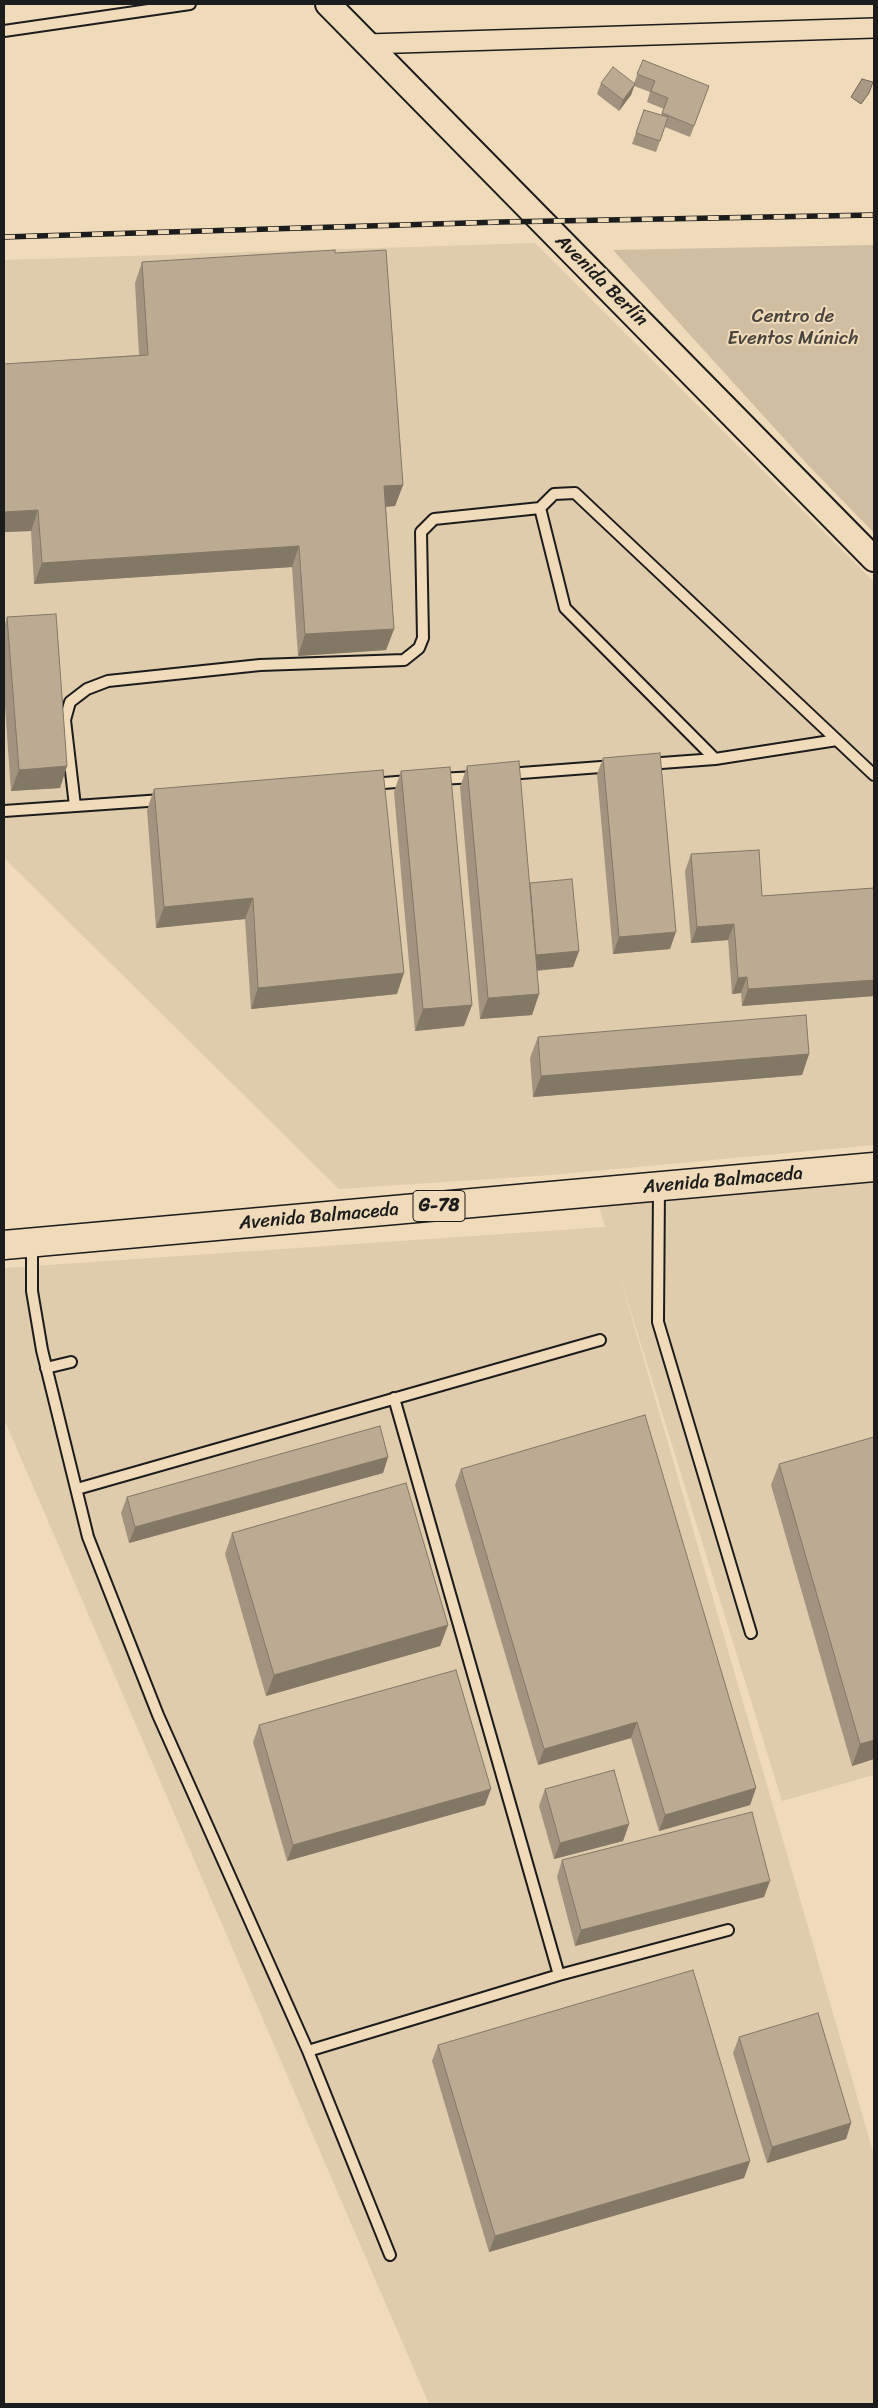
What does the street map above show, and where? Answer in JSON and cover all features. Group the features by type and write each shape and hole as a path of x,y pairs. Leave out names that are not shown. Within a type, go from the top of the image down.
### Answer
{"main road":[{"name":"Avenida Balmaceda","path":"4,1245 874,1167"}],"street":[{"name":"Avenida Berlín","path":"328,4 874,559"},
{"path":"368,44 874,28"}],"lane":[{"path":"4,31 190,4"},
{"path":"75,806 65,720 70,702 86,689 108,681 260,665 404,660 419,648 423,638 421,532 434,519 540,508 554,494 575,493 874,775"},
{"path":"540,508 565,608 715,759"},
{"path":"361,785 715,759 837,740"},
{"path":"4,811 174,799"},
{"path":"658,1186 658,1322 751,1633"},
{"path":"32,1242 32,1291 46,1368 88,1536 158,1715 308,2050 390,2255"},
{"path":"76,1489 600,1340"},
{"path":"46,1368 71,1362"},
{"path":"394,1398 559,1975"},
{"path":"308,2050 559,1975 728,1930"}],"shaded area":[{"path":"862,79 873,82 869,93 861,104 851,97"},
{"path":"535,243 874,582 874,1145 551,1175 339,1189 4,858 4,260"},
{"path":"874,1177 874,1775 782,1801 618,1270 874,2155 874,2404 429,2404 4,1419 4,1268 605,1227 599,1206"}],"green space":[{"name":"Centro de Eventos Múnich","path":"874,245 874,533 808,465 613,250"}],"building":[{"path":"643,60 709,86 694,126 662,113 668,98 651,91 655,81 637,74"},
{"path":"613,67 635,84 623,100 601,83"},
{"path":"644,110 668,117 660,141 636,133"},
{"path":"335,250 335,253 386,250 403,485 384,486 394,629 305,634 299,546 42,563 38,510 4,512 4,364 148,355 142,262"},
{"path":"56,614 67,766 19,770 7,617"},
{"path":"660,753 676,932 619,937 603,758"},
{"path":"519,761 539,994 488,998 467,766"},
{"path":"450,767 472,1005 423,1009 401,771"},
{"path":"383,770 404,973 258,988 253,898 164,907 154,789"},
{"path":"759,850 762,896 874,888 874,980 748,989 747,977 738,978 734,924 697,927 691,854"},
{"path":"572,879 579,951 536,955 530,883"},
{"path":"806,1015 809,1054 541,1076 538,1037"},
{"path":"645,1415 756,1788 665,1815 637,1722 544,1749 461,1469"},
{"path":"380,1426 388,1457 135,1527 127,1497"},
{"path":"874,1437 874,1740 860,1744 779,1464"},
{"path":"406,1483 448,1625 274,1675 232,1533"},
{"path":"456,1670 491,1789 293,1845 259,1725"},
{"path":"614,1770 629,1824 560,1843 545,1789"},
{"path":"752,1812 770,1881 581,1930 562,1860"},
{"path":"693,1970 750,2161 495,2236 438,2045"},
{"path":"818,2013 851,2123 772,2147 739,2037"}],"railway":[{"path":"4,237 501,222 874,215"}]}
